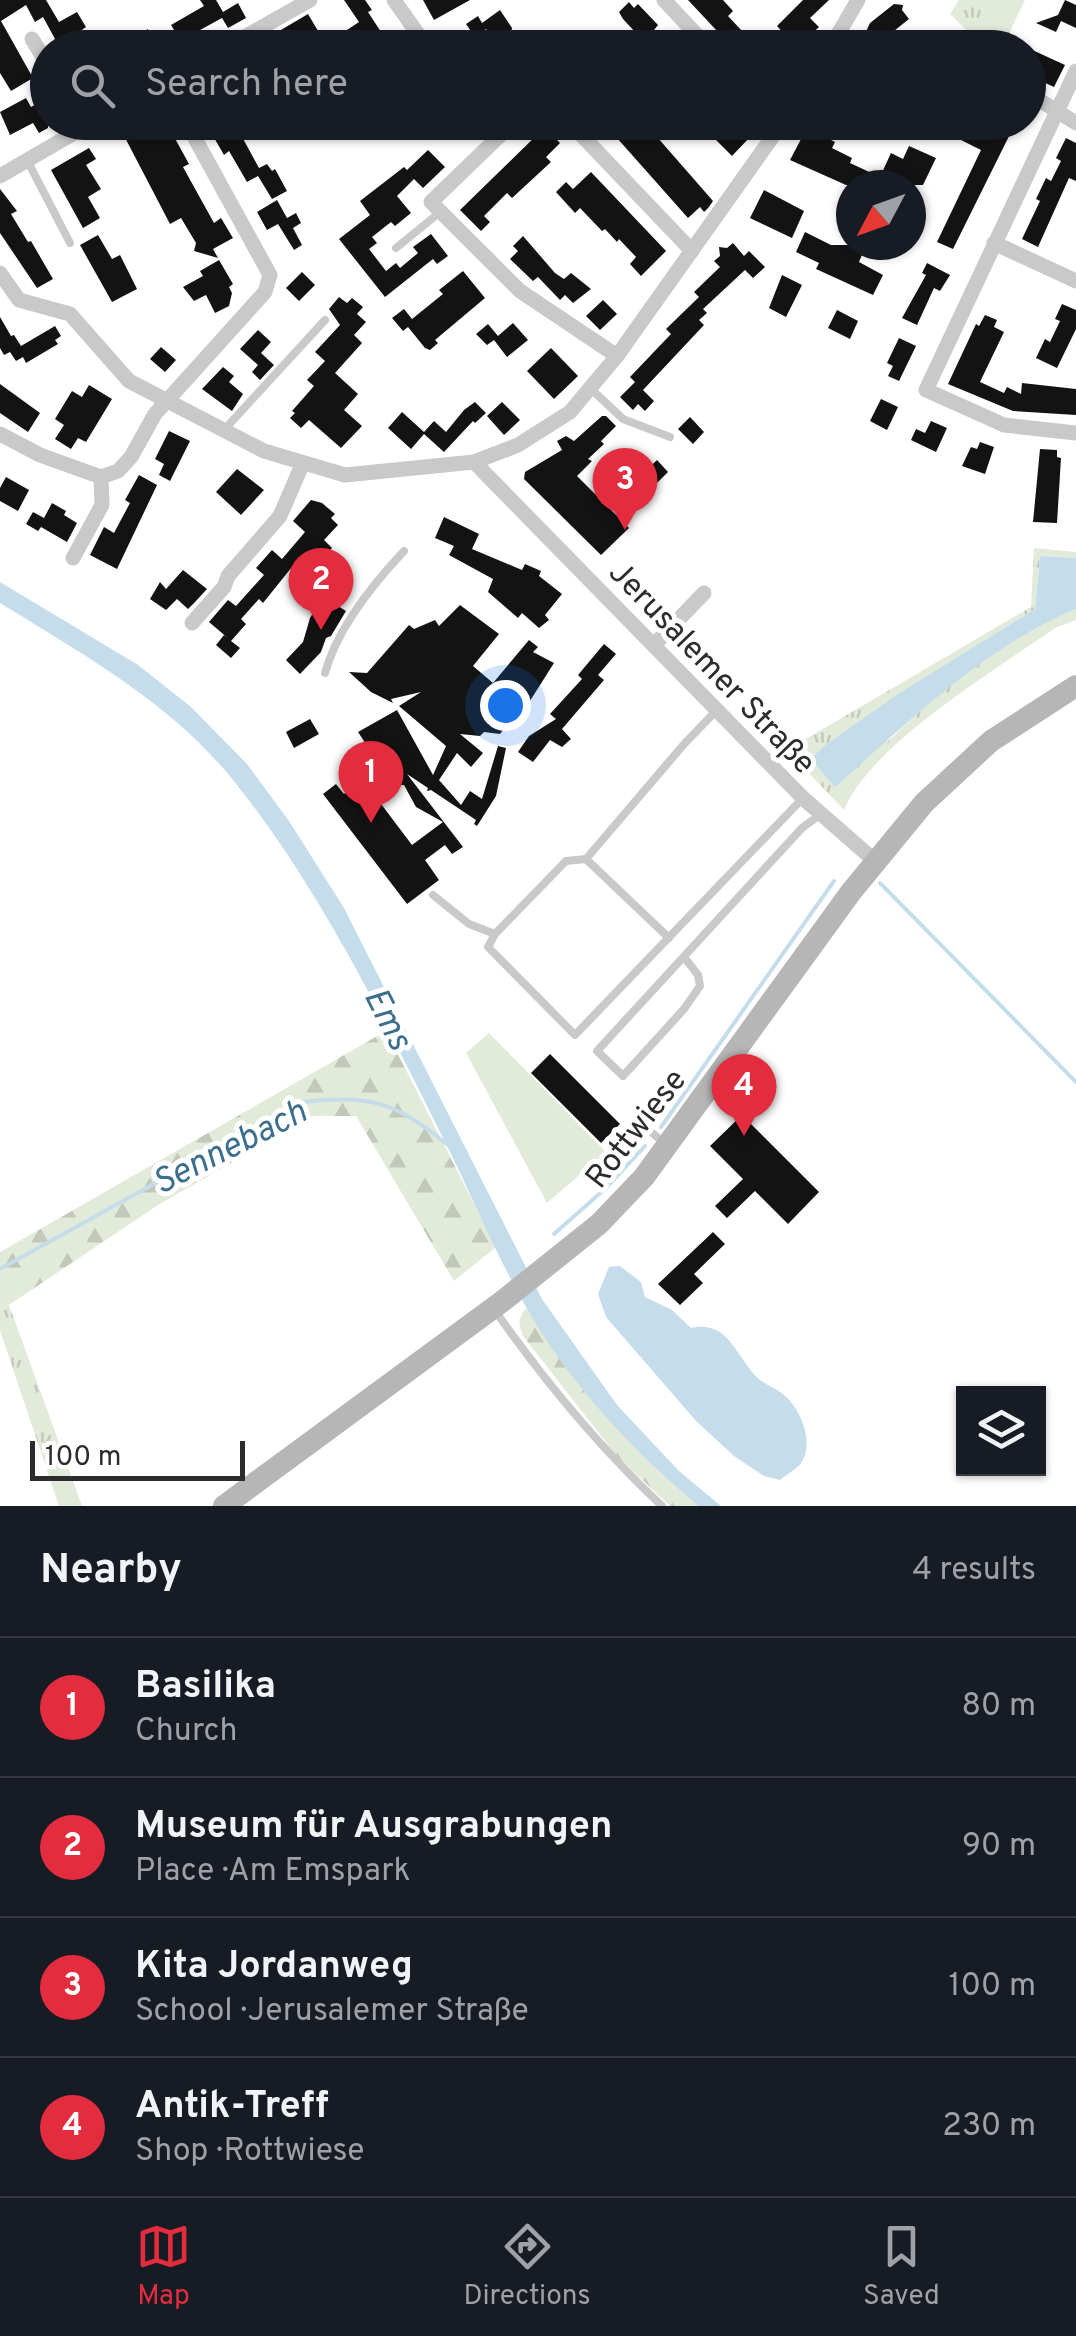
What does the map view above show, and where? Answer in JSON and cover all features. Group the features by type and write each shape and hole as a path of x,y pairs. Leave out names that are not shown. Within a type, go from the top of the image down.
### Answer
{"street":[{"path":"257,30 310,0"},
{"path":"394,0 413,30"},
{"path":"664,0 693,30"},
{"path":"839,30 853,3"},
{"path":"1046,135 1076,72"},
{"path":"1046,105 1076,122"},
{"path":"0,176 60,140"},
{"path":"0,434 40,455 101,478 118,471 166,401 265,292 270,275 196,140"},
{"path":"496,140 432,202 520,292 616,356"},
{"path":"585,140 692,251"},
{"path":"0,274 20,300 70,314 128,381 264,452 345,474 474,462 518,445 570,412 616,356 770,140"},
{"path":"1044,140 926,390 1004,426 1076,433"},
{"path":"994,244 1076,281"},
{"name":"Jerusalemer Straße","path":"474,462 803,798 876,862"},
{"path":"192,624 280,516 302,464"},
{"path":"73,558 102,505 101,478"},
{"path":"654,645 704,593"},
{"name":"Rottwiese","path":"224,1506 499,1304 599,1224 644,1177 876,862 924,803 968,761 1036,710 1076,686"}],"lane":[{"path":"27,160 70,244"},
{"path":"396,248 441,211"},
{"path":"224,430 325,320"},
{"path":"590,388 623,420 670,438"},
{"path":"325,673 352,618 404,551"},
{"path":"717,710 586,859 566,861 494,934 488,947 575,1035 803,798"},
{"path":"684,957 698,975 700,986 622,1076 597,1051 802,828 821,814"},
{"path":"586,859 669,938"},
{"path":"433,895 469,924 494,934"},
{"path":"642,1124 667,1146"},
{"path":"499,1304 544,1379 611,1459 662,1506"}],"green space":[{"path":"959,0 1025,0 1011,30 966,30 950,14"},
{"path":"1034,548 1076,552 1076,558 1040,556 1035,609 901,692 886,743 929,703 999,651 1076,609 1076,620 1055,628 907,735 858,785 844,810 787,750 1031,607"},
{"path":"386,1031 496,1247 454,1281 356,1116 313,1116 158,1205 0,1311 0,1252"},
{"path":"489,1033 606,1152 547,1203 466,1053"},
{"path":"9,1305 82,1506 59,1506 0,1330 0,1311"},
{"path":"526,1308 605,1413 698,1506 670,1506 616,1455 523,1336 520,1321"}],"water":[{"path":"1040,556 1076,558 1076,609 1041,625 978,665 835,787 811,759 901,692 1035,609"},
{"name":"Ems","path":"0,582 138,665 191,707 247,764 344,908 542,1299 617,1405 679,1471 721,1506 698,1506 649,1462 582,1389 543,1335 349,956 294,864 233,780 154,703 0,603"},
{"path":"620,1266 641,1282 645,1297 672,1310 691,1328 714,1329 723,1335 759,1379 791,1402 804,1426 807,1444 803,1460 796,1468 780,1480 764,1476 734,1456 696,1421 606,1317 598,1294 609,1267"}],"building":[{"path":"0,0 46,0 59,22 77,12 86,27 82,30 50,30 43,17 35,22 26,5 1,21 30,73 30,80 11,91 0,73"},
{"path":"200,0 216,0 223,12 238,3 246,18 228,28 222,18 200,30 174,30 171,25 204,6"},
{"path":"344,0 365,0 380,30 347,30 359,22"},
{"path":"423,0 470,0 434,20"},
{"path":"688,0 723,0 733,11 728,16 741,30 716,30"},
{"path":"803,0 829,0 810,18 819,27 816,30 781,30 777,26"},
{"path":"1065,0 1076,5 1076,28 1061,21 1056,32 1036,23 1058,15"},
{"path":"629,2 634,8 638,4 658,25 654,30 633,30 619,12"},
{"path":"894,4 903,5 909,19 895,30 867,30"},
{"path":"500,10 512,30 470,30 466,24 478,16 482,23"},
{"path":"308,14 317,30 281,30"},
{"path":"1046,56 1065,65 1054,87 1046,83"},
{"path":"26,98 30,125 10,135 0,112"},
{"path":"1066,138 1076,143 1076,181 1069,178 1038,247 1022,239 1046,178 1051,181 1061,161 1056,158"},
{"path":"126,140 176,140 189,164 183,167 214,223 221,218 233,238 213,249 218,258 194,251 196,243 181,218 170,224"},
{"path":"215,140 244,140 259,168 267,164 272,171 275,169 287,191 272,199 258,176 247,182 229,151 224,155"},
{"path":"532,140 560,143 546,157 551,162 512,198 507,193 484,216 490,222 481,231 460,210"},
{"path":"619,140 660,140 713,201 704,212 700,207 688,218"},
{"path":"716,140 747,140 732,156"},
{"path":"801,140 831,140 835,142 832,148 865,170 836,170 836,181 790,160"},
{"path":"961,140 1007,140 953,249 937,242 981,150"},
{"path":"909,146 936,158 926,179 926,170 883,170 891,153 903,159"},
{"path":"89,148 96,159 86,165 101,189 88,197 100,218 83,228 51,170"},
{"path":"428,150 445,167 423,188 414,179 397,196 411,213 372,237 377,243 369,249 386,271 396,263 400,268 418,253 413,247 431,234 448,256 437,264 433,259 385,297 339,239 370,215 360,201 404,167 407,170"},
{"path":"591,172 666,251 641,276 630,264 636,257 619,239 617,242 605,229 602,231 580,208 575,213 556,192 566,182 573,189"},
{"path":"0,189 17,211 11,214 53,279 37,288 0,233"},
{"path":"764,190 804,211 792,238 750,218"},
{"path":"277,200 287,218 296,213 301,223 293,228 302,245 294,250 278,224 267,230 257,212"},
{"path":"805,232 836,245 836,260 860,260 883,275 873,295 816,269 819,263 796,252"},
{"path":"98,235 112,259 120,255 137,289 112,302 80,245"},
{"path":"523,236 555,273 564,279 571,273 591,289 573,303 565,295 560,300 538,277 533,281 510,259 518,251 513,246"},
{"path":"733,243 744,256 749,251 765,267 753,278 745,270 703,309 707,313 699,320 704,325 643,390 654,401 645,411 638,404 633,410 620,397 635,382 630,377 671,334 666,329 699,297 694,292 720,267 714,261 720,256 719,247 727,248"},
{"path":"219,260 233,284 229,287 229,306 215,313 206,295 194,301 183,287 203,276 200,271"},
{"path":"927,263 950,275 940,291 934,288 917,325 902,318 926,275 922,273"},
{"path":"463,271 485,298 435,340 438,343 430,350 425,348 408,327 403,331 392,318 404,309 412,319 443,294 439,290"},
{"path":"302,272 315,285 299,301 286,288"},
{"path":"782,275 802,285 786,317 769,308"},
{"path":"339,297 347,303 352,298 363,307 357,314 366,322 354,335 362,343 335,373 358,394 344,410 362,426 341,448 309,420 301,428 290,418 314,386 307,380 325,361 315,352 340,325 329,309"},
{"path":"603,300 617,314 600,330 586,316"},
{"path":"1062,304 1076,310 1076,329 1057,368 1036,358 1045,339 1050,342 1060,321 1055,319"},
{"path":"837,310 858,321 850,339 828,328"},
{"path":"985,315 997,320 994,327 1004,332 980,382 1004,393 1007,387 1021,394 1022,383 1076,389 1076,415 1013,411 948,384 976,324 979,326"},
{"path":"0,317 21,346 55,326 61,336 55,340 58,344 26,363 23,357 16,361 10,352 4,355 0,348"},
{"path":"513,323 528,340 507,357 494,340 487,345 476,334 488,324 498,336"},
{"path":"258,330 271,342 261,353 274,365 260,380 252,372 258,365 240,349"},
{"path":"899,338 916,346 899,381 888,376 893,366 887,363"},
{"path":"161,347 176,360 165,372 150,359"},
{"path":"551,348 578,376 554,399 527,371"},
{"path":"223,367 234,376 229,382 243,394 232,411 202,389"},
{"path":"0,384 40,413 28,432 0,413"},
{"path":"89,385 112,399 86,442 78,438 71,449 55,439 64,425 55,419 72,391 82,397"},
{"path":"881,399 898,407 887,430 870,421"},
{"path":"475,402 486,413 444,452 424,434 411,449 388,428 402,412 424,432 434,421 446,432"},
{"path":"502,402 520,420 504,435 487,416"},
{"path":"602,416 616,426 577,476 629,528 601,555 524,479 525,472 562,450 557,441 566,436 574,441"},
{"path":"690,417 704,432 693,444 678,429"},
{"path":"931,421 947,428 936,452 911,440 916,429 925,433"},
{"path":"169,431 190,441 170,481 159,475 164,464 155,459"},
{"path":"980,442 994,447 985,474 962,466 971,447 977,449"},
{"path":"1040,449 1057,450 1057,457 1061,458 1057,523 1033,522"},
{"path":"657,460 668,472 653,487 641,475"},
{"path":"237,469 264,490 241,515 216,492"},
{"path":"139,475 157,485 117,569 90,555 104,527 114,533"},
{"path":"6,477 29,490 18,511 0,501 0,488"},
{"path":"311,500 335,514 331,518 338,525 324,540 332,548 316,565 308,558 301,566 296,562 263,603 259,599 241,619 246,624 231,641 240,648 231,658 216,645 224,635 229,639 209,622 228,600 236,606 264,575 256,568 272,550 282,559 305,532 293,521"},
{"path":"52,503 77,523 67,542 41,527 38,531 26,524 33,512 44,518"},
{"path":"444,517 479,534 472,549 522,570 525,564 541,571 539,576 562,594 545,615 549,620 539,628 522,613 518,618 488,592 493,579 449,555 454,546 435,538"},
{"path":"183,570 207,589 188,609 177,599 166,610 150,599 160,582 166,589"},
{"path":"323,597 346,611 326,638 321,652 300,674 286,660 303,642 310,618"},
{"path":"460,605 499,634 473,666 493,683 529,640 538,647 533,652 554,663 528,704 512,690 492,716 510,721 500,734 460,734 483,753 471,767 457,753 439,780 461,805 470,791 482,799 498,746 506,748 496,796 477,826 476,820 427,791 407,774 463,847 452,854 445,845 425,860 439,880 407,904 323,794 336,784 344,794 363,780 412,845 443,822 416,807 404,785 378,785 379,764 358,732 397,710 433,775 446,746 399,706 421,692 391,699 393,703 371,692 349,672 367,673 409,625 414,629 435,620 439,626"},
{"path":"604,644 616,654 598,675 604,680 562,729 571,739 562,747 550,740 533,762 518,752 529,736 556,719 550,714 582,679 578,675"},
{"path":"310,719 319,734 294,748 286,732"},
{"path":"550,1054 620,1124 601,1143 531,1073"},
{"path":"742,1115 819,1192 788,1224 755,1191 727,1218 715,1206 743,1179 710,1146"},
{"path":"713,1232 725,1244 694,1274 703,1283 680,1305 658,1284"}],"waterway":[{"path":"661,1127 834,881"},
{"path":"880,883 1076,1082"},
{"name":"Sennebach","path":"0,1269 302,1102 346,1100 381,1104 412,1119 448,1145"},
{"path":"554,1234 606,1188 645,1146"}],"place":[{"name":"Kita Jordanweg","path":"625,530"},
{"name":"Museum für Ausgrabungen","path":"321,630"},
{"name":"Basilika","path":"371,823"},
{"name":"Antik-Treff","path":"744,1136"}]}
